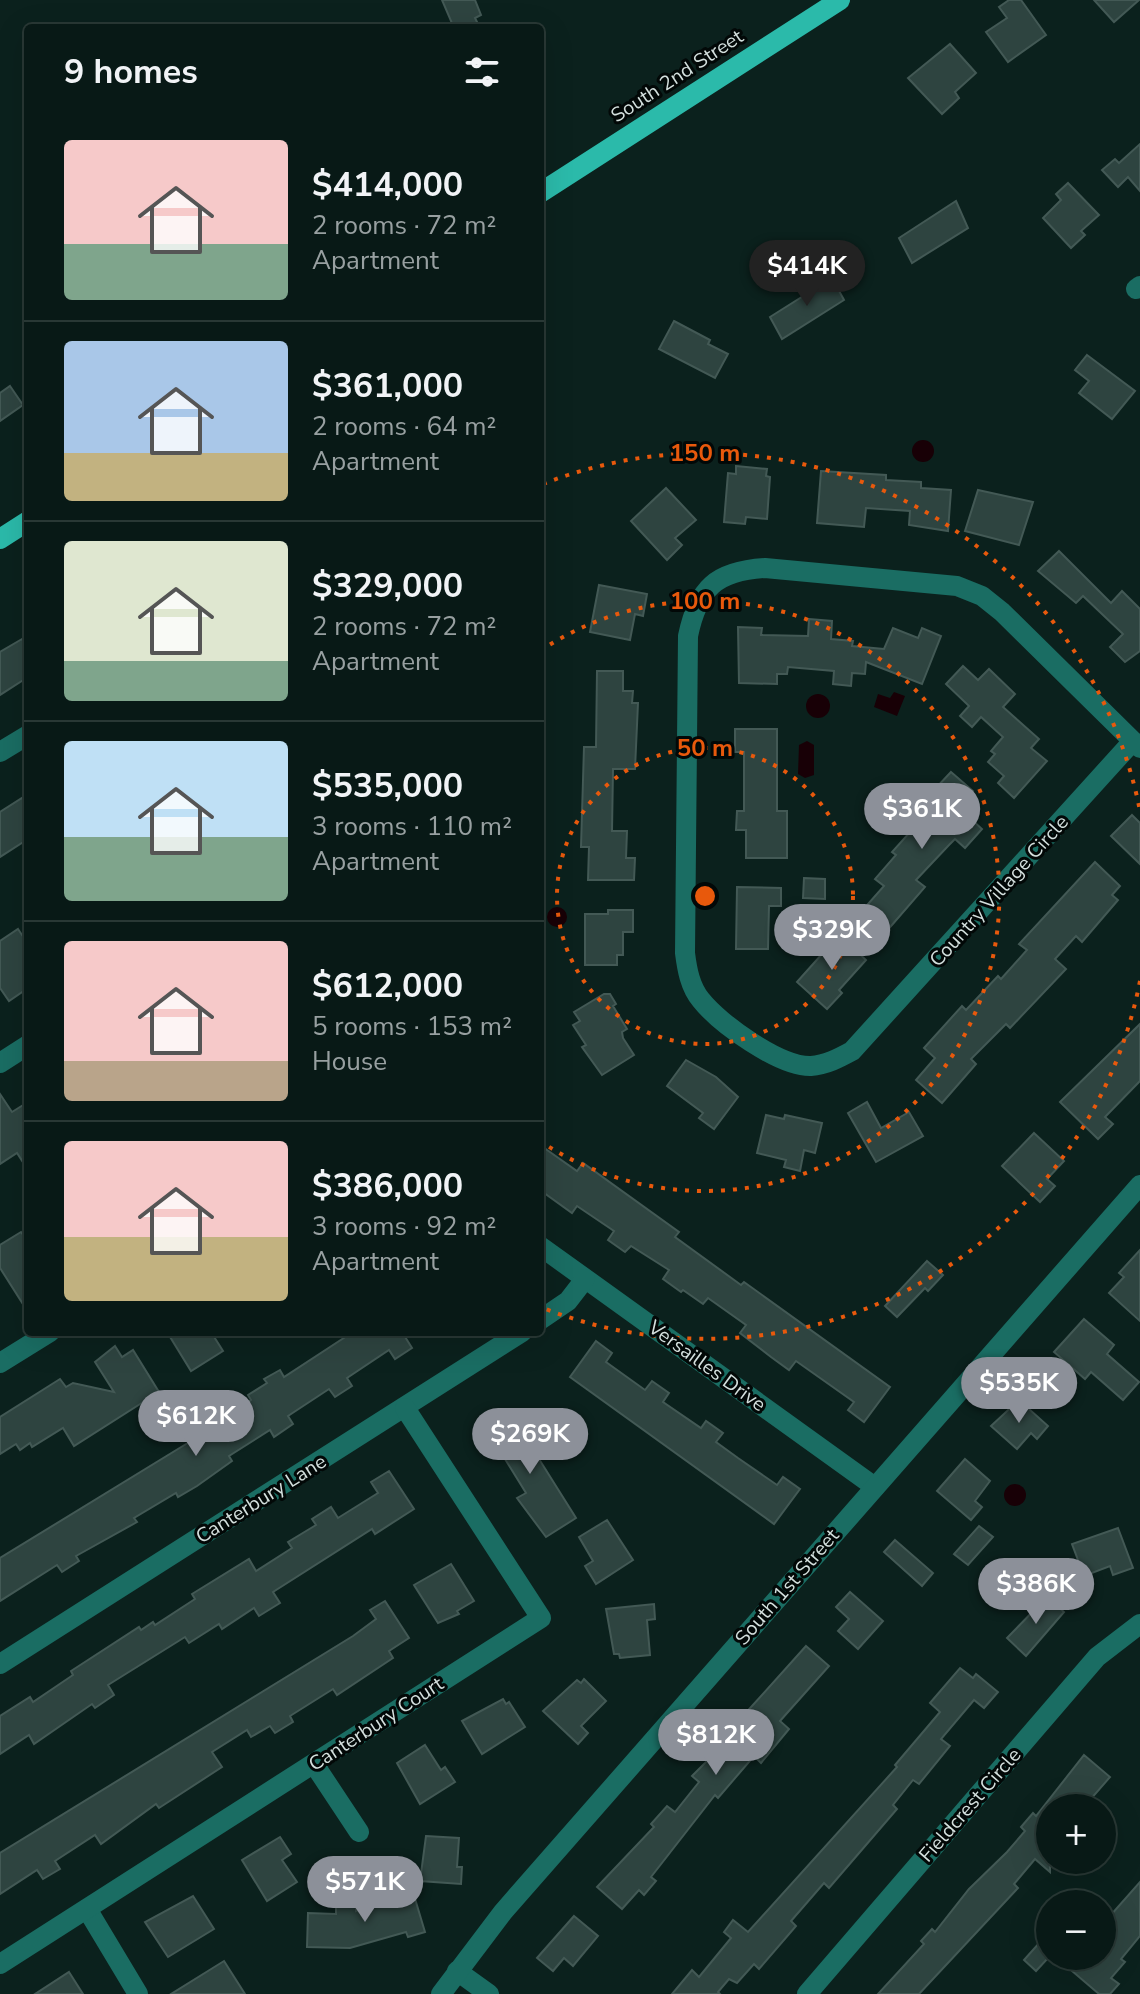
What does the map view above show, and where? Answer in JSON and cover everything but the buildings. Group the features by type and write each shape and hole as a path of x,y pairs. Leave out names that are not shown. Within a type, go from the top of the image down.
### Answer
{"main road":[{"name":"South 2nd Street","path":"544,190 840,0"},
{"path":"0,539 24,524"}],"street":[{"name":"Country Village Circle","path":"765,568 957,586 982,596 1002,612 1137,744 852,1051 832,1062 812,1066 784,1060 727,1023 701,1000 687,971 685,953 688,636 698,602 720,578 737,570 765,568"},
{"path":"0,752 24,737"},
{"path":"0,1063 24,1048"},
{"name":"South 1st Street","path":"441,1994 503,1912 1140,1185"},
{"name":"Versailles Drive","path":"544,1249 875,1487"},
{"path":"544,1317 568,1301 585,1279"},
{"path":"0,1363 44,1336"},
{"name":"Canterbury Lane","path":"0,1664 516,1336"},
{"name":"Canterbury Court","path":"0,1964 541,1618 405,1408"},
{"name":"Fieldcrest Circle","path":"807,1994 1097,1657 1140,1624"},
{"path":"314,1764 359,1832"},
{"path":"87,1909 138,1994"},
{"path":"457,1971 489,1994"}],"shaded area":[{"path":"923,440 931,443 934,451 931,459 923,462 915,459 912,451 915,443"},
{"path":"894,692 905,696 897,716 874,707 878,694 890,698"},
{"path":"818,694 827,697 830,706 827,715 818,718 809,715 806,706 809,697"},
{"path":"807,741 814,745 814,775 805,778 798,774 799,745"},
{"path":"553,907 561,907 567,917 561,927 553,927 547,921 547,913"},
{"path":"1015,1484 1023,1487 1026,1495 1023,1503 1015,1506 1007,1503 1004,1495 1007,1487"}]}
